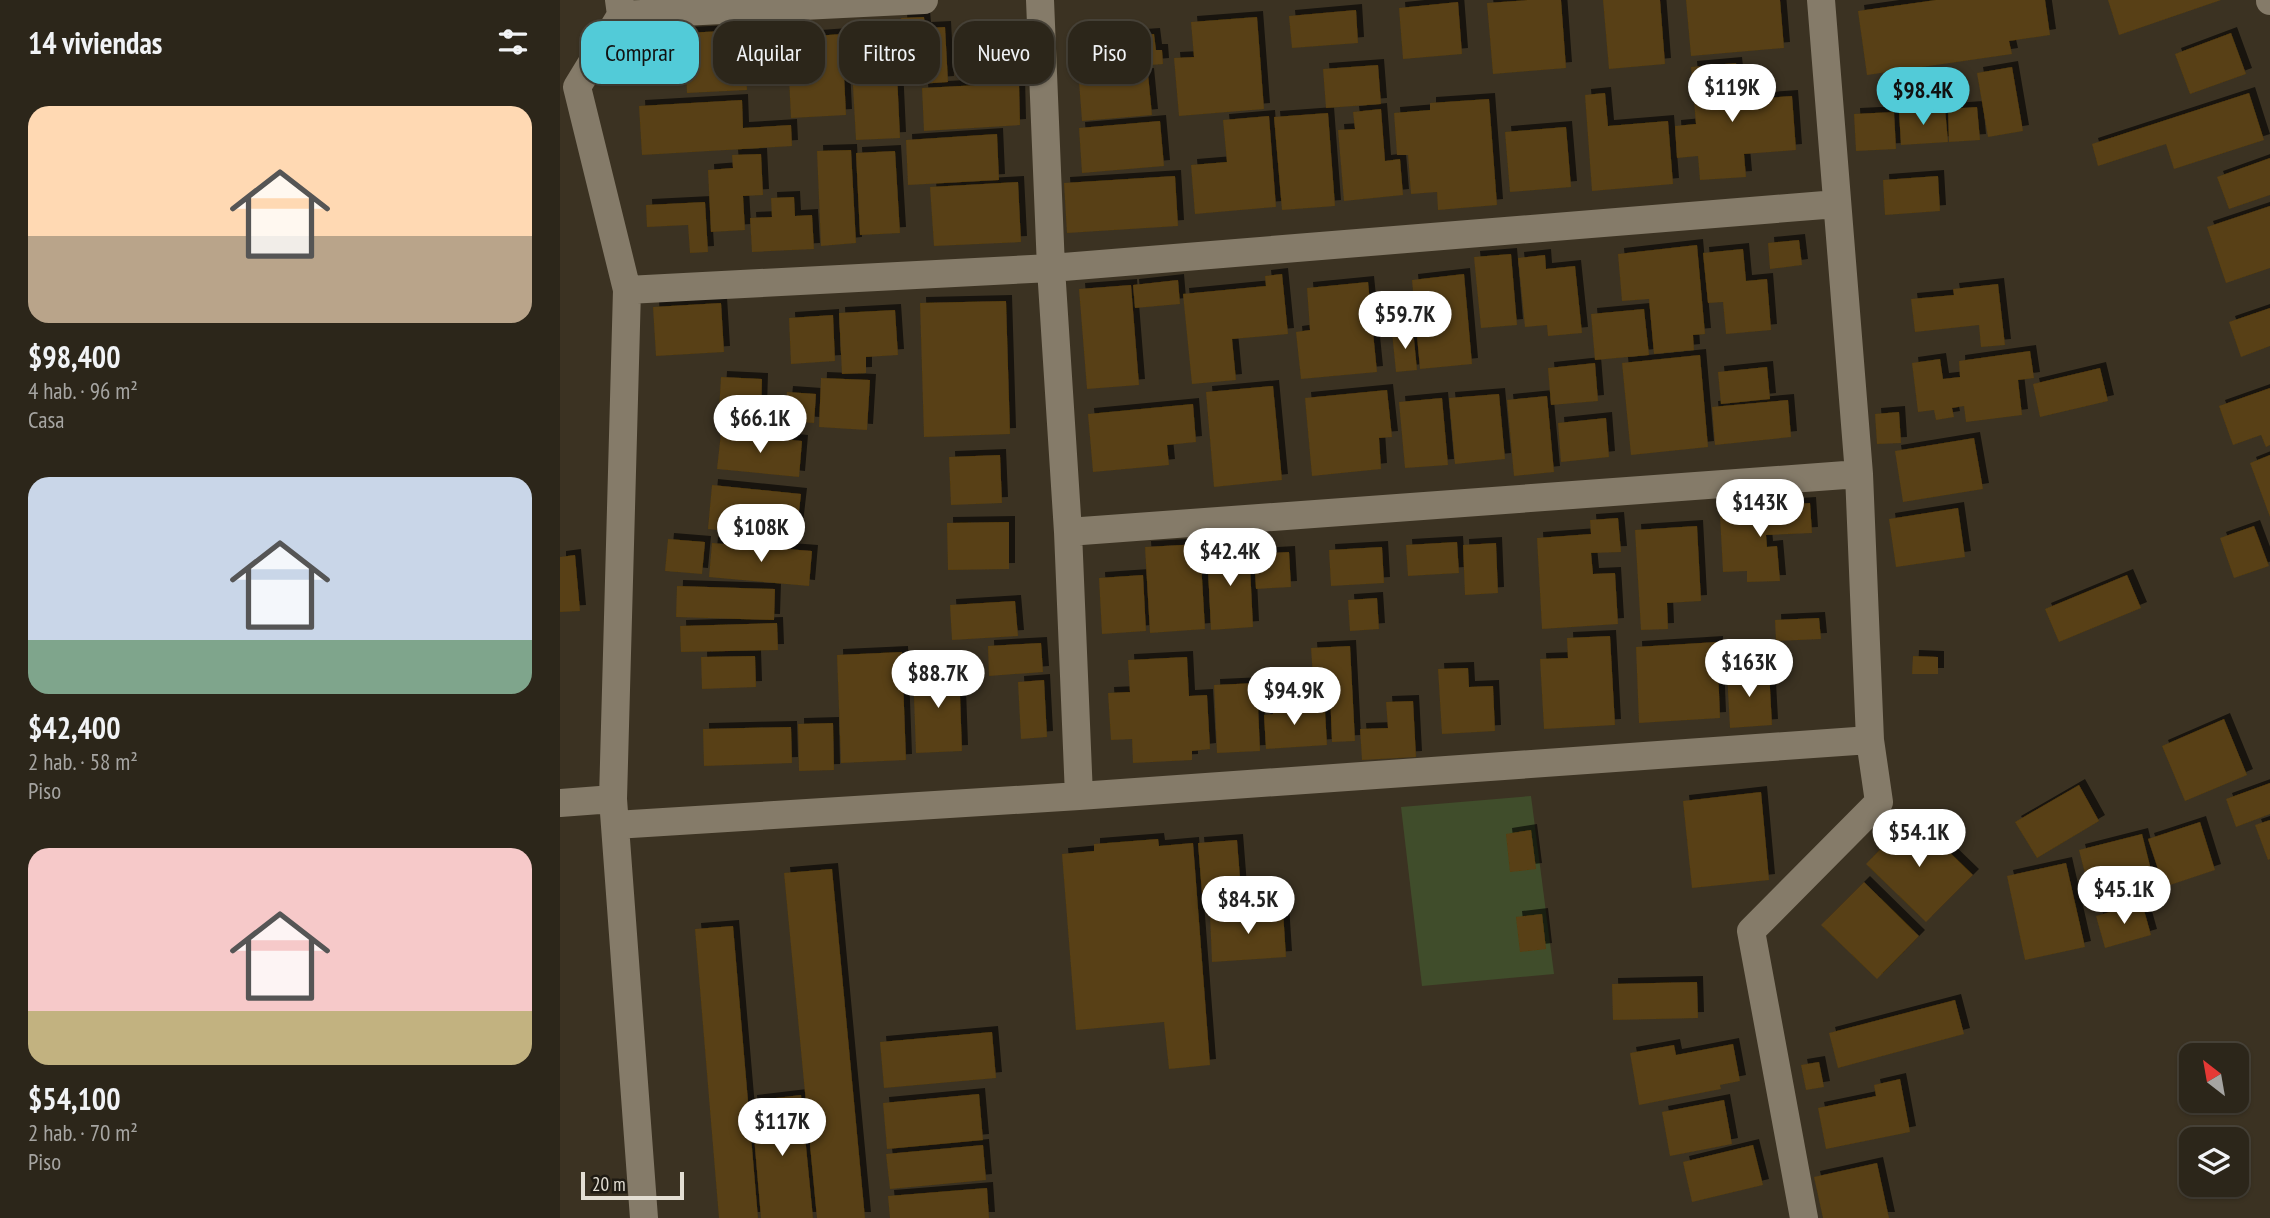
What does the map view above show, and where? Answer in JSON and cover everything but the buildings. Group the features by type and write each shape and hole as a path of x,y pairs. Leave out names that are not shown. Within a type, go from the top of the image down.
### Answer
{"street":[{"path":"644,1218 614,812 627,290 568,88 620,8 923,0"},
{"path":"1040,0 1051,268 1068,532 1079,796"},
{"path":"1804,1218 1751,931 1879,802 1870,740 1859,474 1821,0"},
{"path":"627,290 1051,268 1837,204"},
{"path":"1068,532 1859,474"},
{"path":"560,803 614,812 1079,796 1870,740"}],"green space":[{"path":"1531,796 1554,974 1422,986 1401,807"}]}
